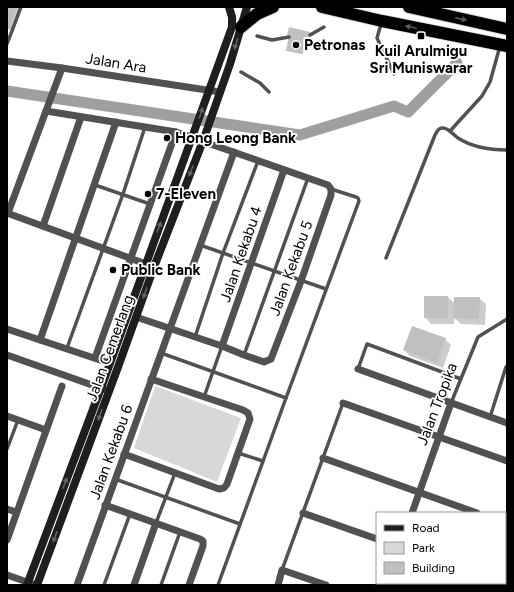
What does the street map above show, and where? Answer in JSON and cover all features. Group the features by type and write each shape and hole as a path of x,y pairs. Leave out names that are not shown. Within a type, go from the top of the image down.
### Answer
{"highway":[{"path":"241,27 257,14 273,7"},
{"path":"322,7 382,21 504,45"},
{"path":"409,7 507,29"}],"main road":[{"name":"Jalan Cemerlang","path":"32,584 109,363 194,135 232,27 230,7"},
{"name":"Jalan Cemerlang","path":"32,584 109,391 154,267 204,138 247,7"}],"street":[{"name":"Jalan Ara","path":"7,61 62,68 219,95"},
{"path":"62,68 7,213 154,267"},
{"path":"47,109 81,117 194,135 234,152 329,187"},
{"path":"43,226 81,117"},
{"path":"40,340 116,122"},
{"path":"95,358 176,132"},
{"name":"Jalan Kekabu 6","path":"77,585 234,152"},
{"name":"Jalan Kekabu 4","path":"222,346 284,170"},
{"name":"Jalan Kekabu 5","path":"244,355 264,362 268,362 271,359 301,281 331,195 329,187"},
{"path":"136,317 244,355"},
{"path":"7,329 109,363"},
{"path":"7,355 109,391"},
{"path":"358,369 507,423"},
{"path":"124,454 219,489 224,488 227,484 250,420 248,414 243,410 151,379"},
{"path":"7,540 62,386"},
{"path":"343,403 507,461"},
{"name":"Jalan Tropika","path":"412,512 451,403"},
{"path":"7,416 46,430"},
{"path":"323,458 474,512"},
{"path":"105,505 203,541 203,546 189,585"},
{"path":"7,509 16,512"},
{"path":"303,513 376,539"},
{"path":"134,585 156,523"},
{"path":"278,585 282,570 326,585"},
{"path":"7,575 32,584"}],"lane":[{"path":"7,44 20,7"},
{"path":"382,21 377,38 394,74"},
{"path":"310,35 324,27"},
{"path":"256,36 272,40 289,37"},
{"path":"450,131 482,96 490,82 504,45"},
{"path":"241,72 260,83 269,92"},
{"path":"66,349 123,194 145,127"},
{"path":"386,258 435,135 439,129 442,128 450,131 458,138 474,145 492,150 507,150"},
{"path":"194,337 223,253 258,160"},
{"path":"244,355 308,178"},
{"path":"95,184 150,204"},
{"path":"218,585 358,201 358,198 356,197 329,187"},
{"path":"200,245 326,289"},
{"name":"Jalan Tropika","path":"451,403 478,337 507,319"},
{"path":"358,369 367,344 461,379"},
{"path":"204,397 222,346"},
{"path":"160,353 286,398"},
{"path":"490,417 507,366"},
{"path":"282,570 343,403"},
{"path":"7,449 18,420"},
{"path":"238,453 263,461"},
{"path":"156,523 176,473"},
{"path":"115,479 240,524"},
{"path":"104,585 130,514"},
{"path":"161,585 180,532"}],"green space":[{"path":"155,386 241,418 217,482 134,448"}],"building":[{"path":"7,7 17,7 10,28 7,27"},
{"name":"Petronas","path":"289,27 310,32 309,40 305,39 302,54 286,51"},
{"path":"424,296 448,296 448,318 424,318"},
{"path":"454,297 480,297 479,319 453,318"},
{"path":"412,326 446,338 437,363 403,350"}],"waterway":[{"path":"7,91 300,135 394,106 408,112 457,63"}],"place":[{"name":"Kuil Arulmigu Sri Muniswarar","path":"421,36"},
{"name":"Petronas","path":"296,45"},
{"name":"Hong Leong Bank","path":"167,138"},
{"name":"7-Eleven","path":"148,194"},
{"name":"Public Bank","path":"113,270"}]}
